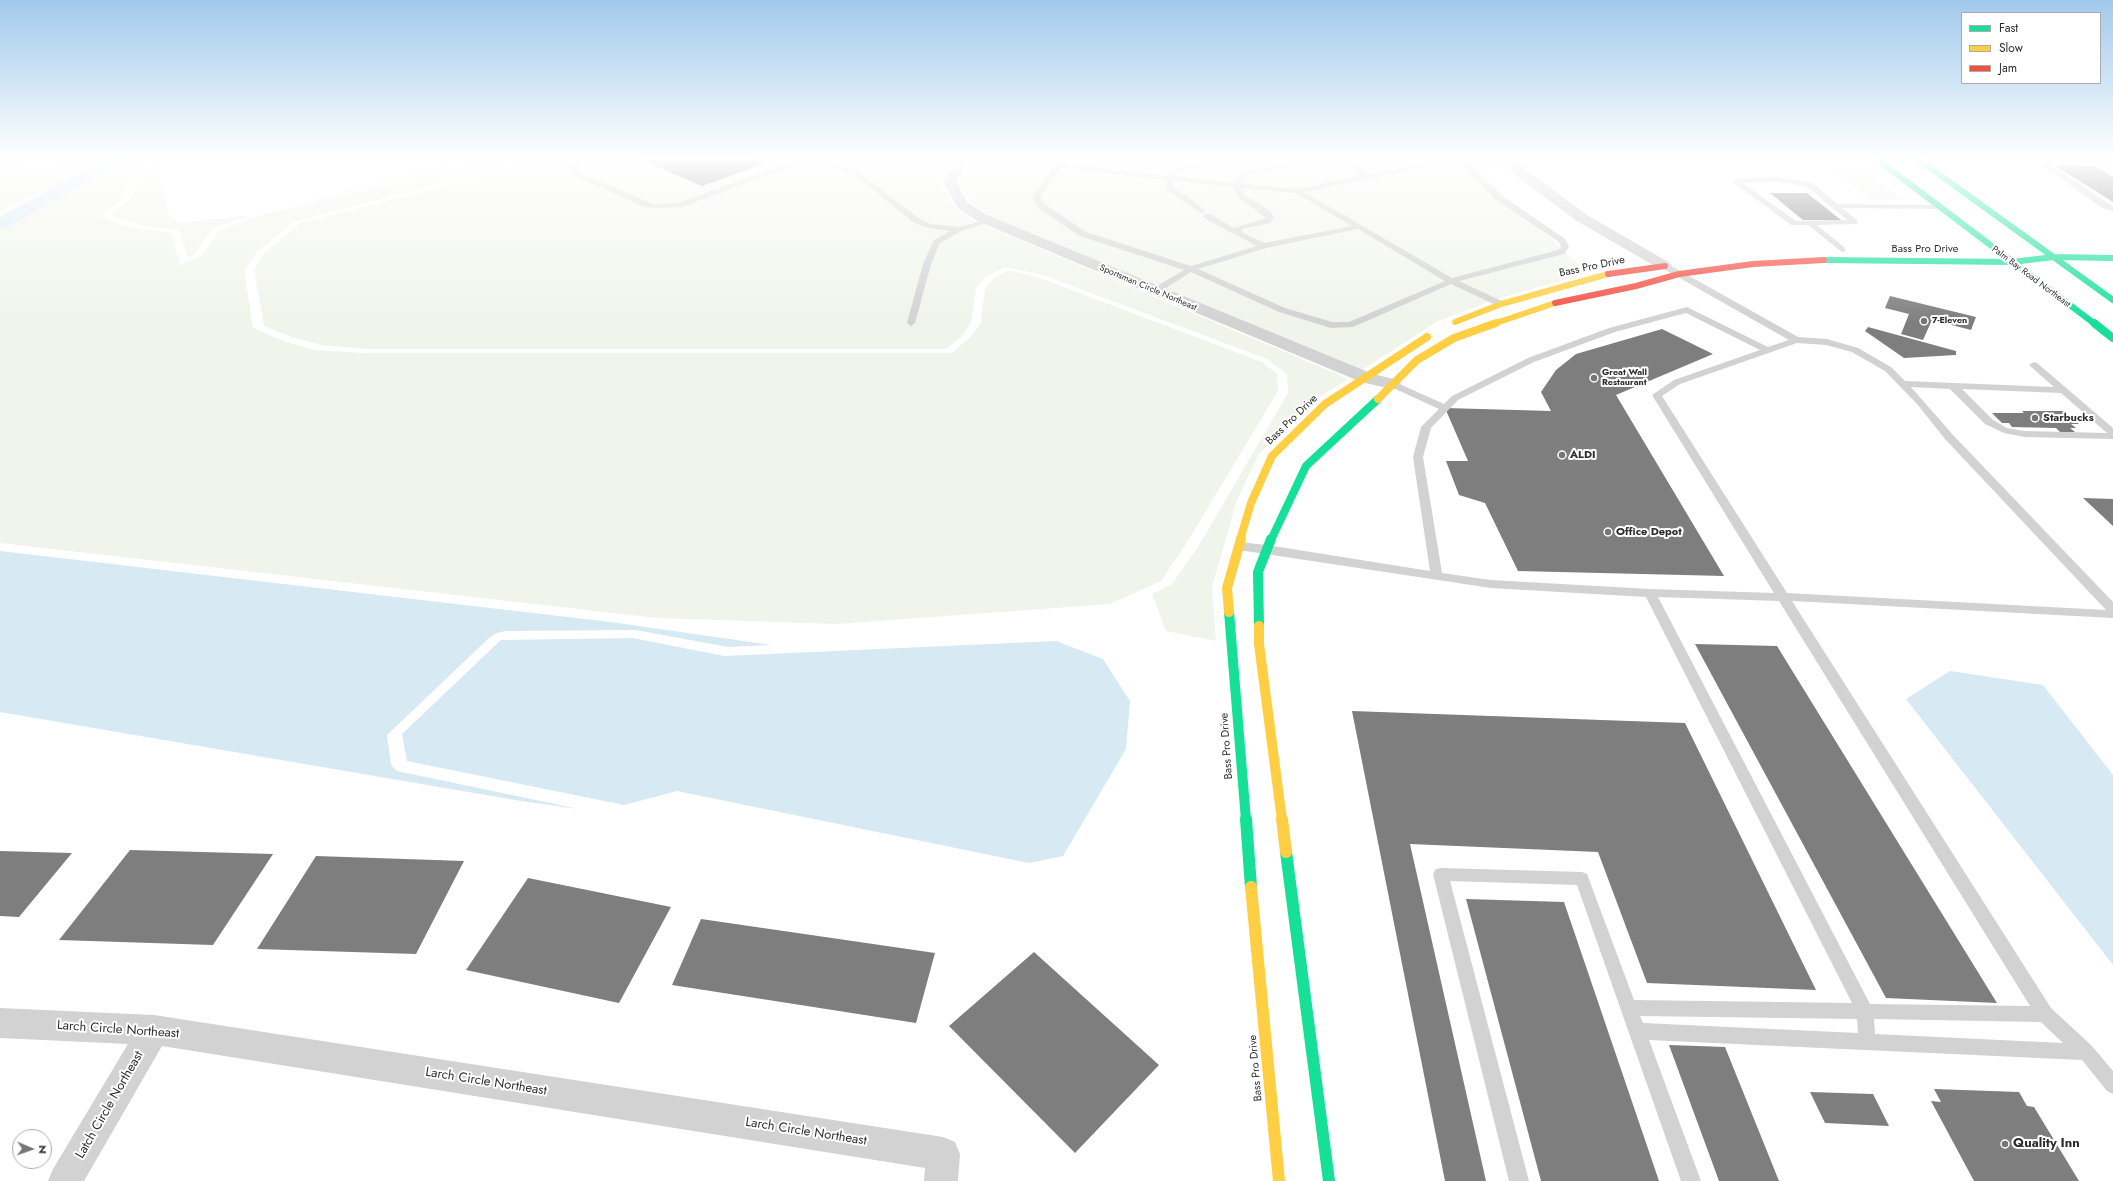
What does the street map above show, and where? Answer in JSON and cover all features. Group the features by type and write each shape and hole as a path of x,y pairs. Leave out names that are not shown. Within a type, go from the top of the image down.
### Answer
{"street":[{"name":"Sportsman Circle Northeast","path":"975,212 989,221 1155,291 1367,378 1392,384"},
{"path":"1574,212 1665,266"},
{"name":"Palm Bay Road Northeast","path":"1946,212 2113,338"},
{"path":"1991,212 2113,300"},
{"path":"1826,250 1854,249"},
{"path":"1982,250 2054,257 2113,258"},
{"name":"Bass Pro Drive","path":"1329,1181 1259,644 1258,572 1267,549 1306,466 1351,426 1417,360 1454,338 1565,299 1636,286 1679,274 1753,264 1815,260 2012,262 2054,257"},
{"name":"Bass Pro Drive","path":"1447,325 1501,304 1611,273 1665,266 1681,262"},
{"name":"Bass Pro Drive","path":"1279,1181 1248,851 1227,588 1251,503 1272,456 1325,404 1367,378 1435,332"},
{"name":"Larch Circle Northeast","path":"0,1024 154,1030 943,1154 941,1181"},
{"name":"Latch Circle Northeast","path":"65,1181 154,1030"}],"lane":[{"path":"906,212 917,221 929,226 944,229 960,229"},
{"path":"1051,212 1083,234 1191,269 1282,310 1331,325 1350,325 1451,281 1561,252 1566,247 1562,241 1520,212"},
{"path":"1201,212 1264,246"},
{"path":"1240,234 1238,228 1267,221 1270,218 1267,212"},
{"path":"1334,212 1451,281 1501,304"},
{"path":"1779,212 1794,223 1810,224 1854,222 1842,212"},
{"path":"911,322 926,264 937,242 960,229 989,221"},
{"path":"1810,224 1842,250"},
{"path":"1155,291 1191,269 1264,246 1359,227"},
{"path":"1665,266 1796,340"},
{"path":"1438,576 1418,457 1426,428 1454,398 1531,360 1612,330 1687,310 1768,350"},
{"path":"2111,1078 2086,1052 2045,1014 1671,420 1658,395 1677,382 1796,340 1827,342 1855,350 1888,369 1903,384 1949,437 2113,609"},
{"path":"2034,365 2113,434"},
{"path":"1392,384 1445,408"},
{"path":"1903,384 2062,390"},
{"path":"1953,386 1989,422 2004,430 2024,434 2113,434"},
{"path":"1239,546 1267,549 1491,584 1650,593 1783,597 2113,614"},
{"path":"1650,593 1678,644 1865,1012 1867,1042"},
{"path":"1519,1181 1441,874 1582,879 1691,1181"},
{"path":"1628,1008 2045,1014"},
{"path":"1637,1031 2086,1052"}],"shaded area":[{"path":"7,212 19,212 0,223 0,216"},
{"path":"27,212 106,212 103,218 133,228 171,233 180,265 203,255 220,230 260,215 272,212 331,212 293,222 256,253 244,270 253,328 286,342 314,350 364,353 952,353 970,337 981,323 985,289 993,279 1008,270 1037,277 1262,362 1277,374 1278,391 1186,544 1161,581 1110,604 837,624 657,618 0,543 0,227"},
{"path":"114,212 169,212 180,223 252,215 212,229 194,254 188,257 179,230 140,225 112,216"},
{"path":"343,212 963,212 975,221 1349,379 1314,400 1259,454 1237,500 1212,587 1216,641 1166,631 1152,594 1172,584 1198,547 1288,393 1287,374 1267,359 1043,275 1005,267 985,277 976,288 971,322 962,336 946,349 368,349 321,345 294,338 264,326 254,269 265,253 300,223"},
{"path":"984,212 1522,212 1588,273 1493,300 1438,321 1362,370 990,216"},
{"path":"0,551 611,622 771,645 728,647 636,630 505,631 490,637 387,735 391,765 397,771 579,809 521,801 0,712"},
{"path":"633,638 724,656 1056,641 1103,659 1130,701 1126,749 1063,856 1029,863 677,791 624,805 407,761 402,734 501,640"},
{"path":"1950,671 2043,685 2113,775 2113,965 1906,699"}],"building":[{"path":"1793,212 1831,212 1841,220 1803,220"},
{"name":"7-Eleven","path":"1890,296 1976,317 1971,330 1932,320 1923,340 1901,334 1909,314 1885,308"},
{"path":"1868,327 1956,351 1956,355 1904,358 1865,331"},
{"path":"1662,329 1713,354 1616,395 1724,576 1518,571 1485,503 1459,495 1446,461 1468,461 1445,408 1551,411 1541,392 1556,370 1576,354"},
{"name":"Starbucks","path":"2022,411 2064,411 2079,424 2071,424 2076,428 2070,428 2075,432 2060,432 2056,428 2012,427 2009,423 2002,423 1992,413 2024,413"},
{"path":"2083,498 2113,499 2113,526"},
{"path":"1695,644 1777,646 1997,1003 1886,998"},
{"path":"1352,711 1685,723 1816,990 1647,983 1598,852 1410,844 1486,1181 1445,1181"},
{"path":"130,850 273,854 213,945 59,940"},
{"path":"0,851 72,853 19,917 0,916"},
{"path":"316,856 464,861 416,954 257,949"},
{"path":"528,878 671,907 619,1003 466,970"},
{"path":"1466,899 1564,902 1659,1181 1541,1181"},
{"path":"701,919 935,953 916,1023 672,985"},
{"path":"1034,952 1159,1065 1075,1153 949,1026"},
{"path":"1669,1045 1725,1047 1779,1181 1719,1181"},
{"name":"Quality Inn","path":"1934,1089 2019,1092 2027,1106 2034,1107 2079,1181 1974,1181 1931,1101 1941,1102"},
{"path":"1810,1092 1873,1094 1889,1126 1825,1123"}],"waterway":[{"path":"0,224 21,212"}],"traffic: fast":[{"path":"1947,212 2113,338"},
{"path":"1991,212 2113,300"},
{"path":"1824,260 2012,262 2054,257 2113,258"},
{"path":"1259,626 1258,572 1278,523 1306,466 1378,399"},
{"path":"1229,612 1251,887"},
{"path":"1286,852 1329,1181"}],"traffic: slow":[{"path":"1455,322 1501,304 1608,274"},
{"path":"1378,399 1417,360 1454,338 1555,303"},
{"path":"1229,612 1227,588 1251,503 1272,456 1325,404 1427,337"},
{"path":"1259,626 1259,644 1286,852"},
{"path":"1251,887 1279,1181"}],"traffic: jam":[{"path":"1555,303 1636,286 1679,274 1753,264 1824,260"},
{"path":"1608,274 1665,266"}],"place":[{"name":"7-Eleven","path":"1924,321"},
{"name":"Great Wall Restaurant","path":"1594,378"},
{"name":"Starbucks","path":"2035,418"},
{"name":"ALDI","path":"1562,455"},
{"name":"Office Depot","path":"1608,532"},
{"name":"Quality Inn","path":"2005,1144"}]}
